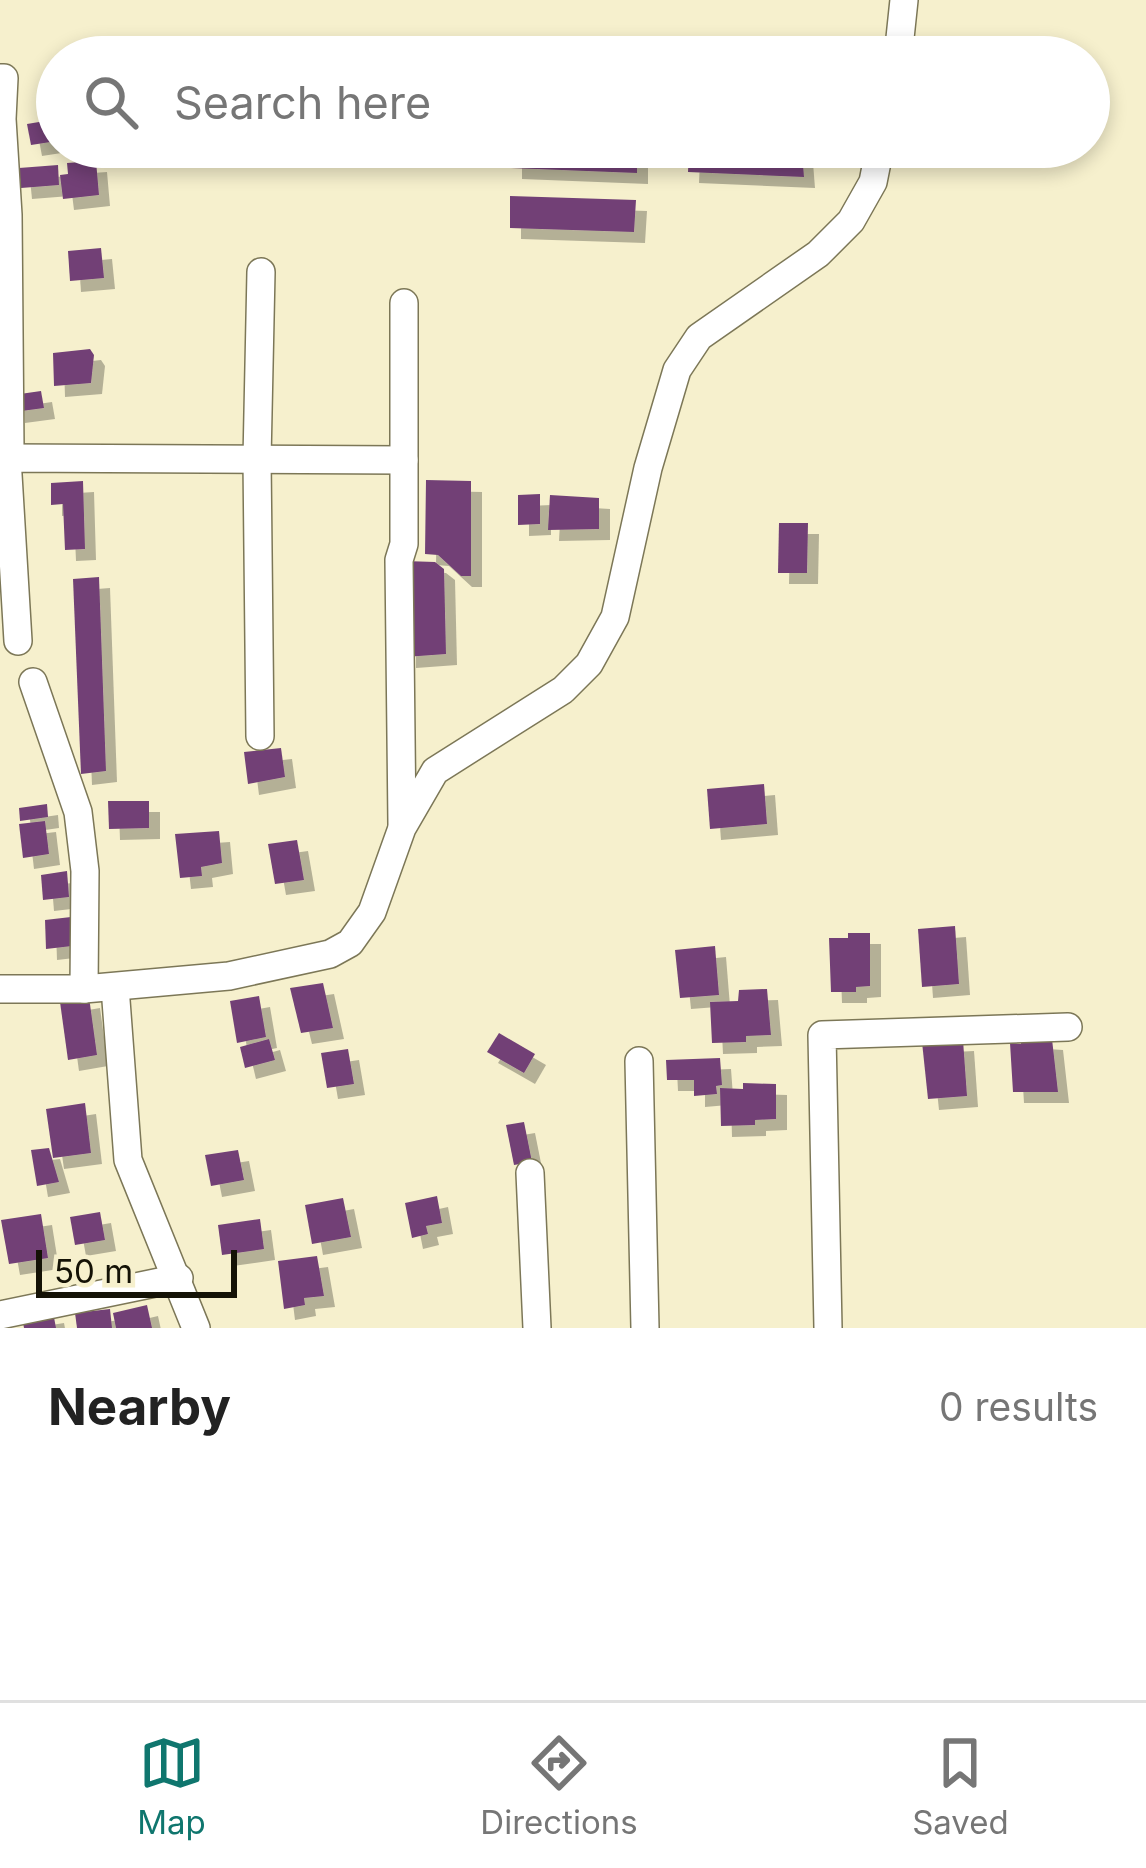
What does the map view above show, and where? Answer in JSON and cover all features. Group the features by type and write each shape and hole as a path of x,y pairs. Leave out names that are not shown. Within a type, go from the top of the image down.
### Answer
{"street":[{"path":"900,36 904,0"},
{"path":"0,78 4,78 10,297 10,449 3,462 18,641"},
{"path":"0,989 115,987 229,976 330,954 362,931 402,828 435,771 563,690 590,664 615,617 648,468 677,370 699,337 818,254 851,221 876,168"},
{"path":"260,736 261,272"},
{"path":"402,828 399,560 404,544 404,303"},
{"path":"3,462 404,460"},
{"path":"33,682 78,812 85,871 84,988"},
{"path":"115,987 128,1160 196,1328"},
{"path":"828,1328 822,1035 1068,1027"},
{"path":"639,1061 645,1328"},
{"path":"530,1173 537,1328"},
{"path":"0,1315 178,1278"}],"building":[{"path":"36,122 36,144 31,145 27,124"},
{"path":"19,168 58,168 59,185 21,188"},
{"path":"67,168 97,168 99,195 63,199 60,175 68,174"},
{"path":"511,168 637,168 637,173"},
{"path":"688,168 803,168 804,177 688,172"},
{"path":"510,196 636,200 634,232 510,228"},
{"path":"101,248 104,278 70,281 68,251"},
{"path":"90,349 94,355 91,383 54,386 53,353"},
{"path":"41,391 44,408 14,412 13,395"},
{"path":"426,480 471,481 471,576 461,576 438,555 425,554"},
{"path":"83,481 85,549 65,550 63,504 51,505 51,483"},
{"path":"540,494 540,524 518,525 518,495"},
{"path":"550,495 599,498 599,529 548,530"},
{"path":"779,523 808,523 807,573 778,573"},
{"path":"405,561 435,562 444,569 446,654 405,657"},
{"path":"99,577 106,771 81,774 73,579"},
{"path":"281,748 285,777 248,784 244,752"},
{"path":"764,784 767,824 710,829 707,789"},
{"path":"108,801 149,801 149,828 109,829"},
{"path":"47,804 48,817 20,821 19,808"},
{"path":"45,821 49,854 23,858 19,824"},
{"path":"219,831 222,863 201,867 202,876 180,878 175,834"},
{"path":"297,840 304,880 275,884 268,844"},
{"path":"67,871 69,897 43,900 41,875"},
{"path":"71,917 72,946 46,949 45,920"},
{"path":"955,926 959,984 922,987 918,929"},
{"path":"848,933 870,933 870,986 856,987 856,992 831,992 829,938 848,938"},
{"path":"715,946 719,995 680,998 675,950"},
{"path":"323,983 333,1028 301,1033 290,988"},
{"path":"767,989 771,1035 712,1043 710,1002 738,1001 739,990"},
{"path":"259,996 266,1037 237,1043 230,1001"},
{"path":"89,997 97,1055 68,1060 60,1002"},
{"path":"499,1033 535,1054 524,1073 487,1052"},
{"path":"1021,1037 1052,1039 1058,1092 1013,1092 1010,1043 1021,1044"},
{"path":"269,1039 275,1060 245,1068 240,1047"},
{"path":"963,1040 967,1096 928,1099 922,1042"},
{"path":"348,1049 354,1084 327,1088 321,1053"},
{"path":"720,1058 722,1085 716,1086 717,1094 694,1096 694,1080 667,1080 666,1060"},
{"path":"743,1083 776,1084 776,1119 721,1126 720,1088 743,1089"},
{"path":"85,1103 91,1153 53,1158 46,1109"},
{"path":"524,1122 532,1162 514,1165 506,1125"},
{"path":"49,1148 59,1182 37,1186 31,1150"},
{"path":"238,1150 244,1180 211,1186 205,1155"},
{"path":"437,1196 442,1223 426,1226 428,1234 412,1238 405,1203"},
{"path":"343,1198 351,1237 312,1244 305,1205"},
{"path":"100,1212 105,1240 75,1245 70,1217"},
{"path":"41,1214 48,1258 9,1264 1,1220"},
{"path":"260,1219 264,1249 222,1255 218,1225"},
{"path":"317,1256 324,1296 304,1298 305,1305 284,1309 278,1261"},
{"path":"147,1305 152,1328 116,1328 113,1313"},
{"path":"110,1309 112,1328 77,1328 75,1313"},
{"path":"53,1312 56,1328 24,1328 22,1317"}]}
